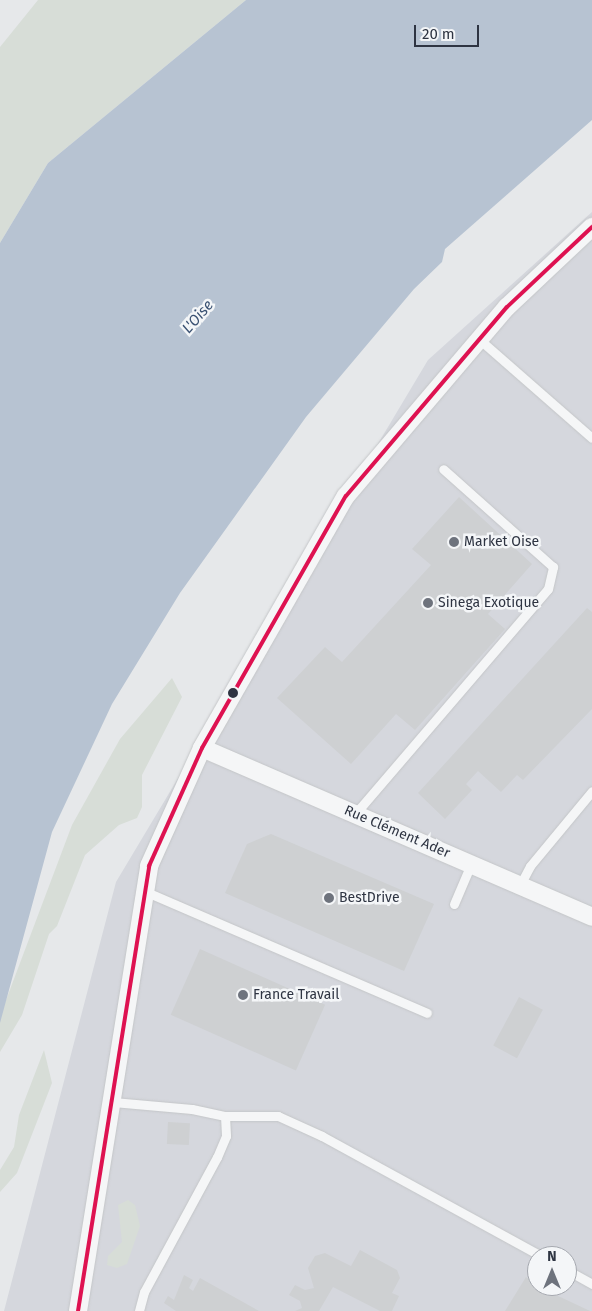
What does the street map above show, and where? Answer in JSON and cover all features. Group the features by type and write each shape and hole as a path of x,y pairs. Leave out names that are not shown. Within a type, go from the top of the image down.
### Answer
{"street":[{"path":"78,1311 113,1102 149,866 202,748 346,496 507,307 592,227"},
{"name":"Rue Clément Ader","path":"202,748 592,916"}],"lane":[{"path":"479,340 592,438"},
{"path":"355,814 548,589 553,567 443,469"},
{"path":"520,885 530,866 592,791"},
{"path":"454,904 471,864"},
{"path":"144,891 427,1013"},
{"path":"113,1102 192,1109 225,1116 278,1116 527,1248"},
{"path":"139,1311 144,1292 217,1157 226,1136 225,1116"},
{"path":"577,1276 592,1284"}],"shaded area":[{"path":"38,0 246,0 48,163 0,243 0,47"},
{"path":"592,212 592,1311 4,1311 116,882 428,360"},
{"path":"172,678 182,697 142,775 142,807 137,818 119,825 85,855 57,926 49,934 22,1015 0,1052 0,1016 72,825 120,739"},
{"path":"44,1050 52,1083 17,1173 0,1192 0,1170 14,1147 19,1115"},
{"path":"128,1200 135,1205 140,1226 127,1264 117,1268 107,1265 108,1256 122,1242 118,1205"}],"water":[{"name":"L'Oise","path":"246,0 592,0 592,120 445,249 442,262 414,289 306,417 180,593 112,704 52,832 0,1023 0,243 48,163"}],"building":[{"path":"459,497 532,564 488,614 505,629 415,730 396,714 351,764 277,698 325,647 342,662 431,565 412,549"},
{"path":"587,608 592,612 592,709 523,780 517,775 501,792 478,771 466,784 472,790 445,819 418,793"},
{"name":"BestDrive","path":"271,834 434,904 404,971 225,893 247,844"},
{"path":"200,949 325,1005 296,1070 171,1015"},
{"path":"519,997 543,1010 517,1058 493,1046"},
{"path":"168,1122 190,1123 189,1145 167,1144"},
{"path":"360,1250 397,1270 400,1278 392,1293 399,1296 392,1311 380,1311 333,1287 319,1311 295,1311 302,1308 300,1301 289,1295 295,1285 305,1290 314,1288 308,1268 315,1256 325,1253 351,1266"},
{"path":"184,1275 193,1280 189,1288 193,1291 200,1278 259,1311 176,1311 164,1303 168,1296 174,1300"},
{"path":"526,1277 527,1296 558,1296 590,1311 505,1311"}],"transit line":[{"path":"78,1311 149,866 202,748 346,496 507,307 592,227"}],"place":[{"name":"Market Oise","path":"454,542"},
{"name":"Sinega Exotique","path":"428,603"},
{"name":"BestDrive","path":"329,898"},
{"name":"France Travail","path":"243,995"}]}
